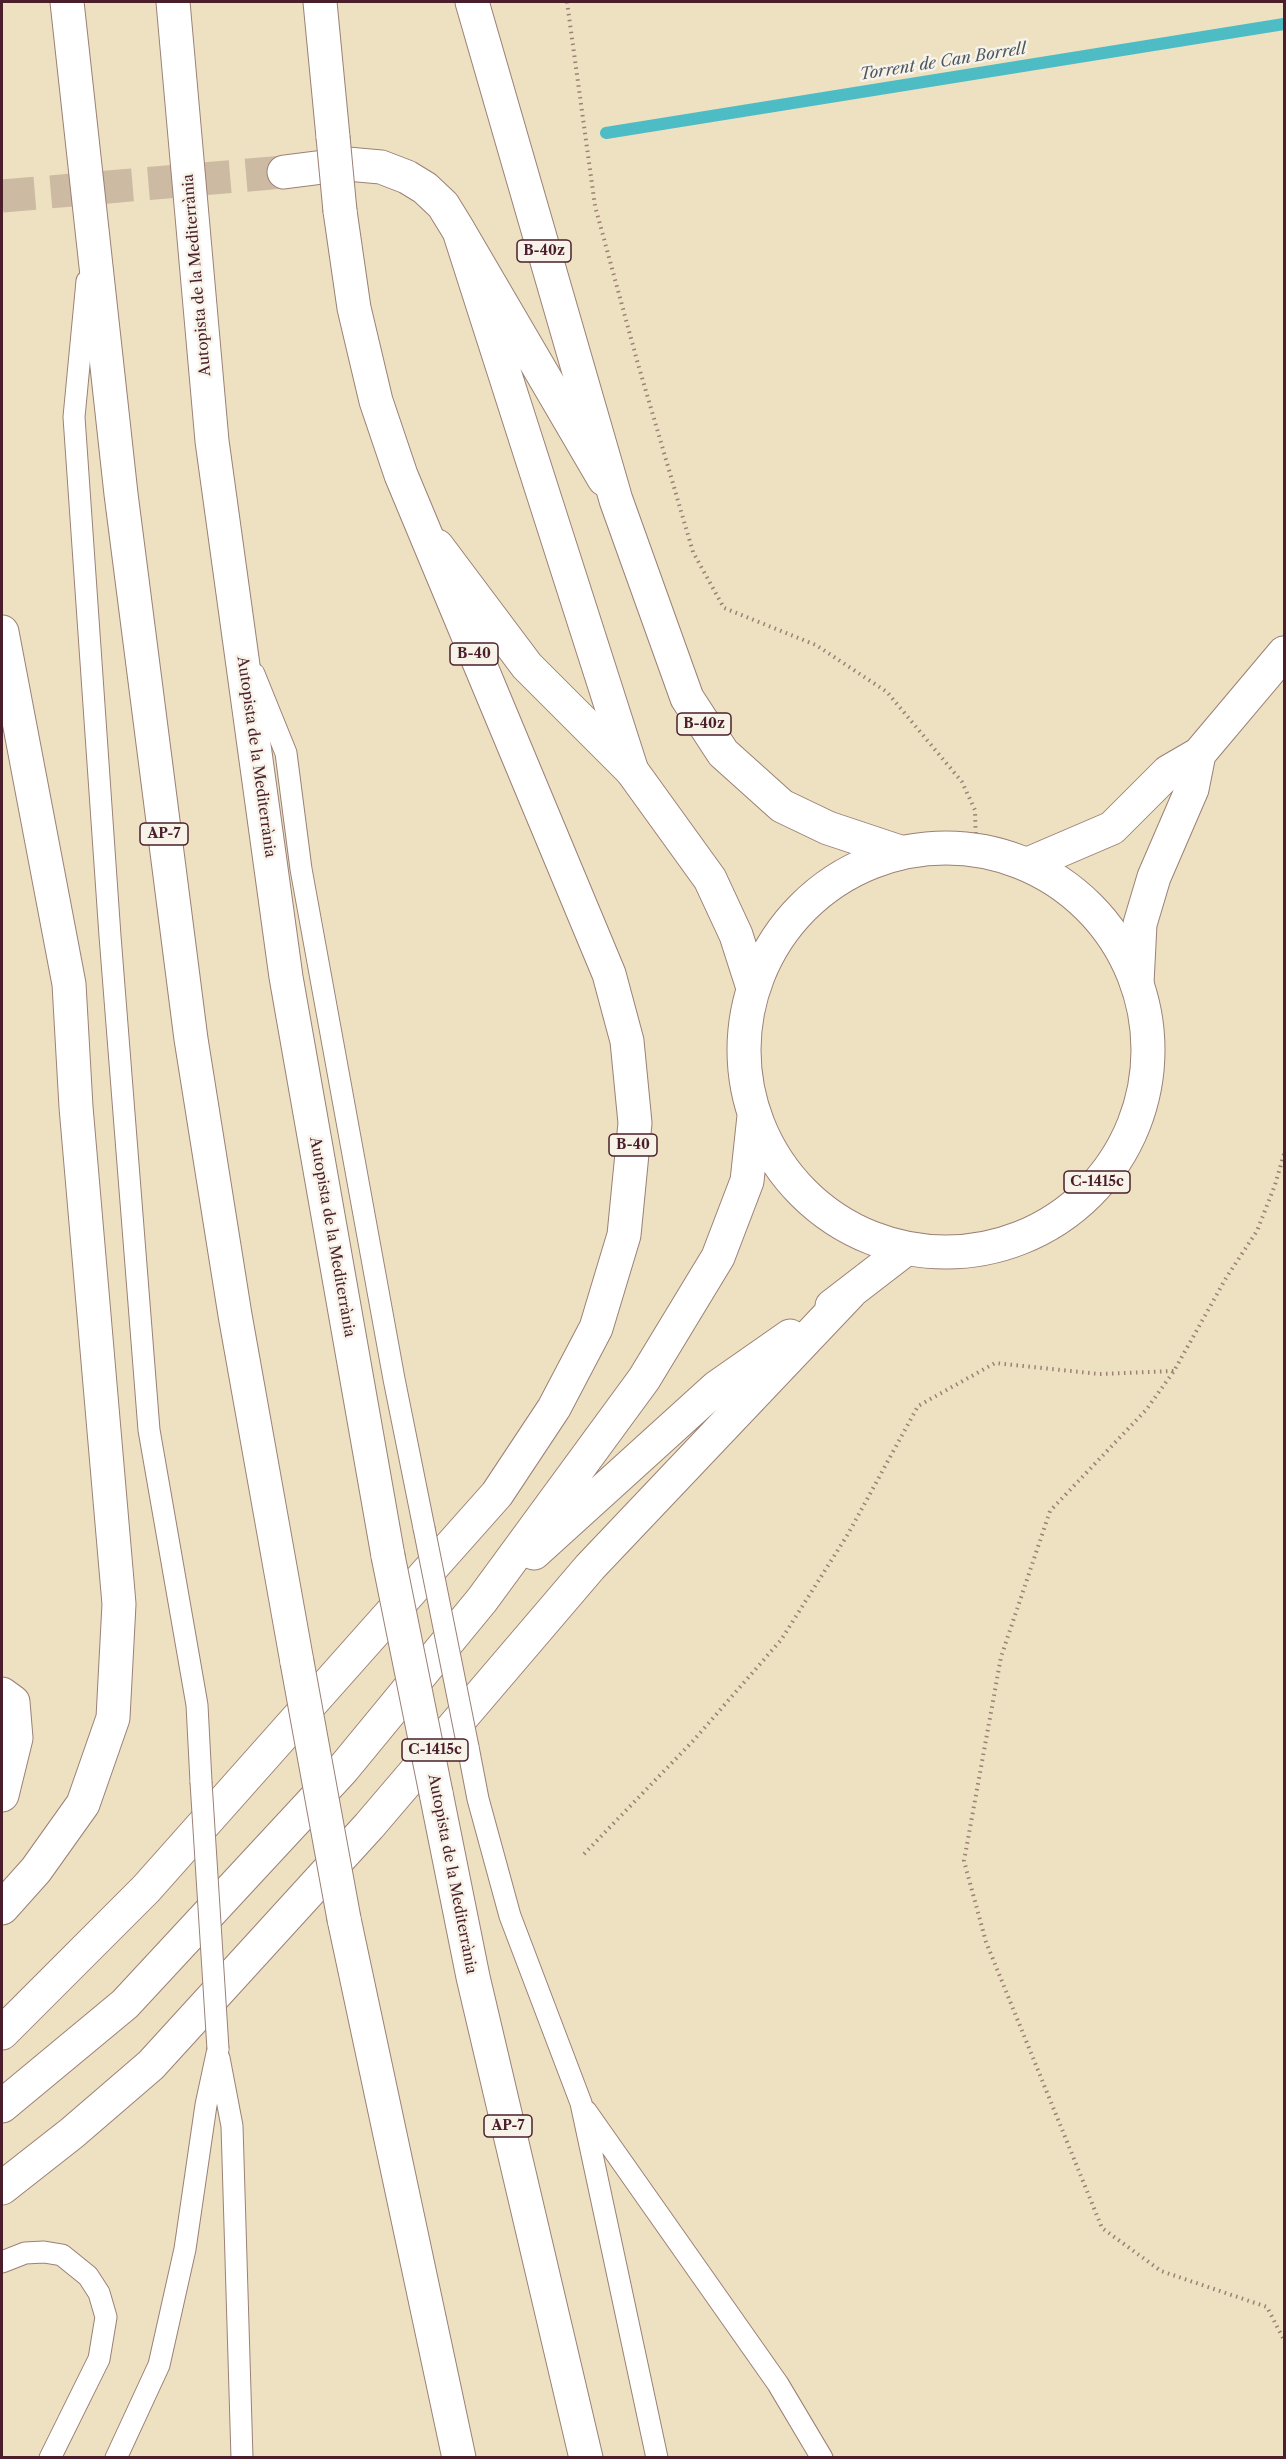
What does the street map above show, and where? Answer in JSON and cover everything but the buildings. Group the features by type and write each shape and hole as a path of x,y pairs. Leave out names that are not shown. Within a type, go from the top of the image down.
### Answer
{"main road":[{"name":"AP-7","path":"67,2 121,494 191,1040 237,1327 344,1919 459,2457"},
{"name":"Autopista de la Mediterrània","path":"173,2 212,441 286,977 388,1556 473,1977 586,2457"},
{"path":"320,2 340,211 354,308 376,401 419,523"},
{"name":"B-40z","path":"472,2 616,500 687,698 723,753 782,806 828,828 900,852"},
{"path":"284,172 347,164 381,167 407,177 425,188 443,205 616,500"},
{"path":"459,231 632,771"},
{"name":"B-40","path":"419,523 527,666 632,771 710,879 736,935 753,988"},
{"name":"B-40","path":"2,2033 146,1889 497,1494 554,1408 596,1328 624,1235 635,1123 627,1041 609,974 419,523"},
{"path":"2,632 69,984 76,1107 119,1604 113,1718 82,1804 36,1870 2,1908"},
{"name":"C-1415c","path":"1028,864 1112,828 1168,772 1199,754 1284,653"},
{"name":"C-1415c","path":"1137,983 1140,924 1154,877 1192,789 1199,754"},
{"name":"C-1415c","path":"2,2106 125,2004 343,1769 482,1600 644,1379 718,1257 747,1181 754,1116 743,1052 753,988 785,926 836,879 900,852 926,848 976,849 1028,864 1064,884 1095,912 1120,946 1137,983 1148,1029 1147,1077 1135,1122 1113,1164 1082,1200 1043,1228 1000,1246 952,1253 906,1249 856,1232 812,1203 778,1164 754,1116"},
{"name":"C-1415c","path":"482,1600 717,1387 850,1293 906,1249"},
{"name":"C-1415c","path":"2,2188 72,2133 151,2065 369,1826 591,1567 850,1293"},
{"path":"2,1694 13,1702 16,1738 2,1795"}],"lane":[{"path":"92,233 74,417 109,924 149,1430 196,1705 218,2049 232,2126 242,2457"},
{"path":"239,638 286,753 308,904 394,1379 478,1798 510,1916 580,2103 657,2457"},
{"path":"116,2457 159,2365 184,2249 206,2105 218,2049"},
{"path":"580,2103 778,2384 822,2457"},
{"path":"2,2262 26,2253 44,2252 62,2255 88,2276 99,2293 106,2317 99,2359 51,2457"}],"path":[{"path":"567,2 595,206 693,552 724,608 816,645 887,692 962,782 975,810 976,849"},
{"path":"1284,1154 1257,1231 1226,1278 1174,1371 1146,1410 1050,1511 1001,1657 964,1861 986,1942 1102,2228 1161,2271 1267,2307 1284,2340"},
{"path":"584,1854 693,1741 781,1640 848,1534 918,1406 995,1364 1099,1374 1174,1371"},
{"path":"1284,2452 1284,2457"}],"waterway":[{"name":"Torrent de Can Borrell","path":"606,133 1284,24"}],"tunnel":[{"path":"2,196 284,172"}]}
